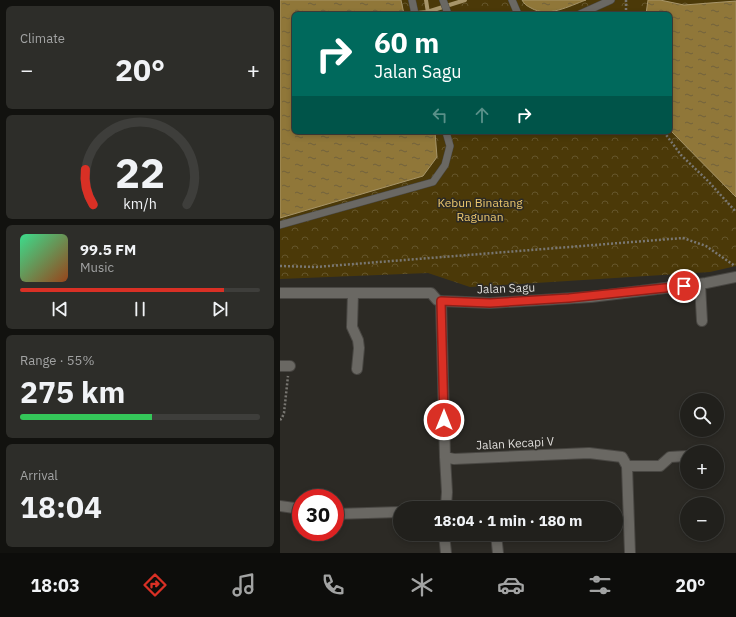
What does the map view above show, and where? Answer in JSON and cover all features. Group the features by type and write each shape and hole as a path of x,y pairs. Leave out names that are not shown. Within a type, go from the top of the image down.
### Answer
{"street":[{"name":"Jalan Sagu","path":"280,293 431,293 437,300 441,301 490,303 569,298 700,284 736,277"},
{"path":"700,284 702,321"},
{"path":"353,293 352,327 358,340 359,348 357,369"},
{"path":"441,301 446,501"},
{"name":"Jalan Kecapi V","path":"445,457 454,459 589,453 622,457 627,466"},
{"path":"630,553 627,466 660,466 670,457 680,456"},
{"path":"280,506 292,508"},
{"path":"344,514 393,512"},
{"path":"445,541 446,553"},
{"path":"497,541 498,553"}],"lane":[{"path":"412,0 415,12"},
{"path":"443,0 447,12"},
{"path":"512,0 517,12"},
{"path":"584,12 611,0"},
{"path":"280,225 433,182 445,165 450,146 447,134"}],"path":[{"path":"626,0 626,12"},
{"path":"665,134 681,155 709,182 736,212"},
{"path":"280,266 316,267 683,238 706,246 736,266"},
{"path":"280,420 284,413 285,366"}],"green space":[{"name":"Kebun Binatang Ragunan","path":"280,0 736,0 736,266 710,272 470,287 428,273 280,279"}],"water":[{"path":"280,0 401,0 404,12 292,12 292,134 435,134 437,157 423,176 280,218"},
{"path":"522,0 586,0 566,8 544,12 530,7"},
{"path":"648,0 660,0 684,5 736,1 736,197 672,132 672,12 646,12"}],"waterway":[{"path":"426,0 428,12"},
{"path":"427,12 465,0"}],"route":[{"path":"444,420 441,301 490,303 591,297 684,286"}]}
